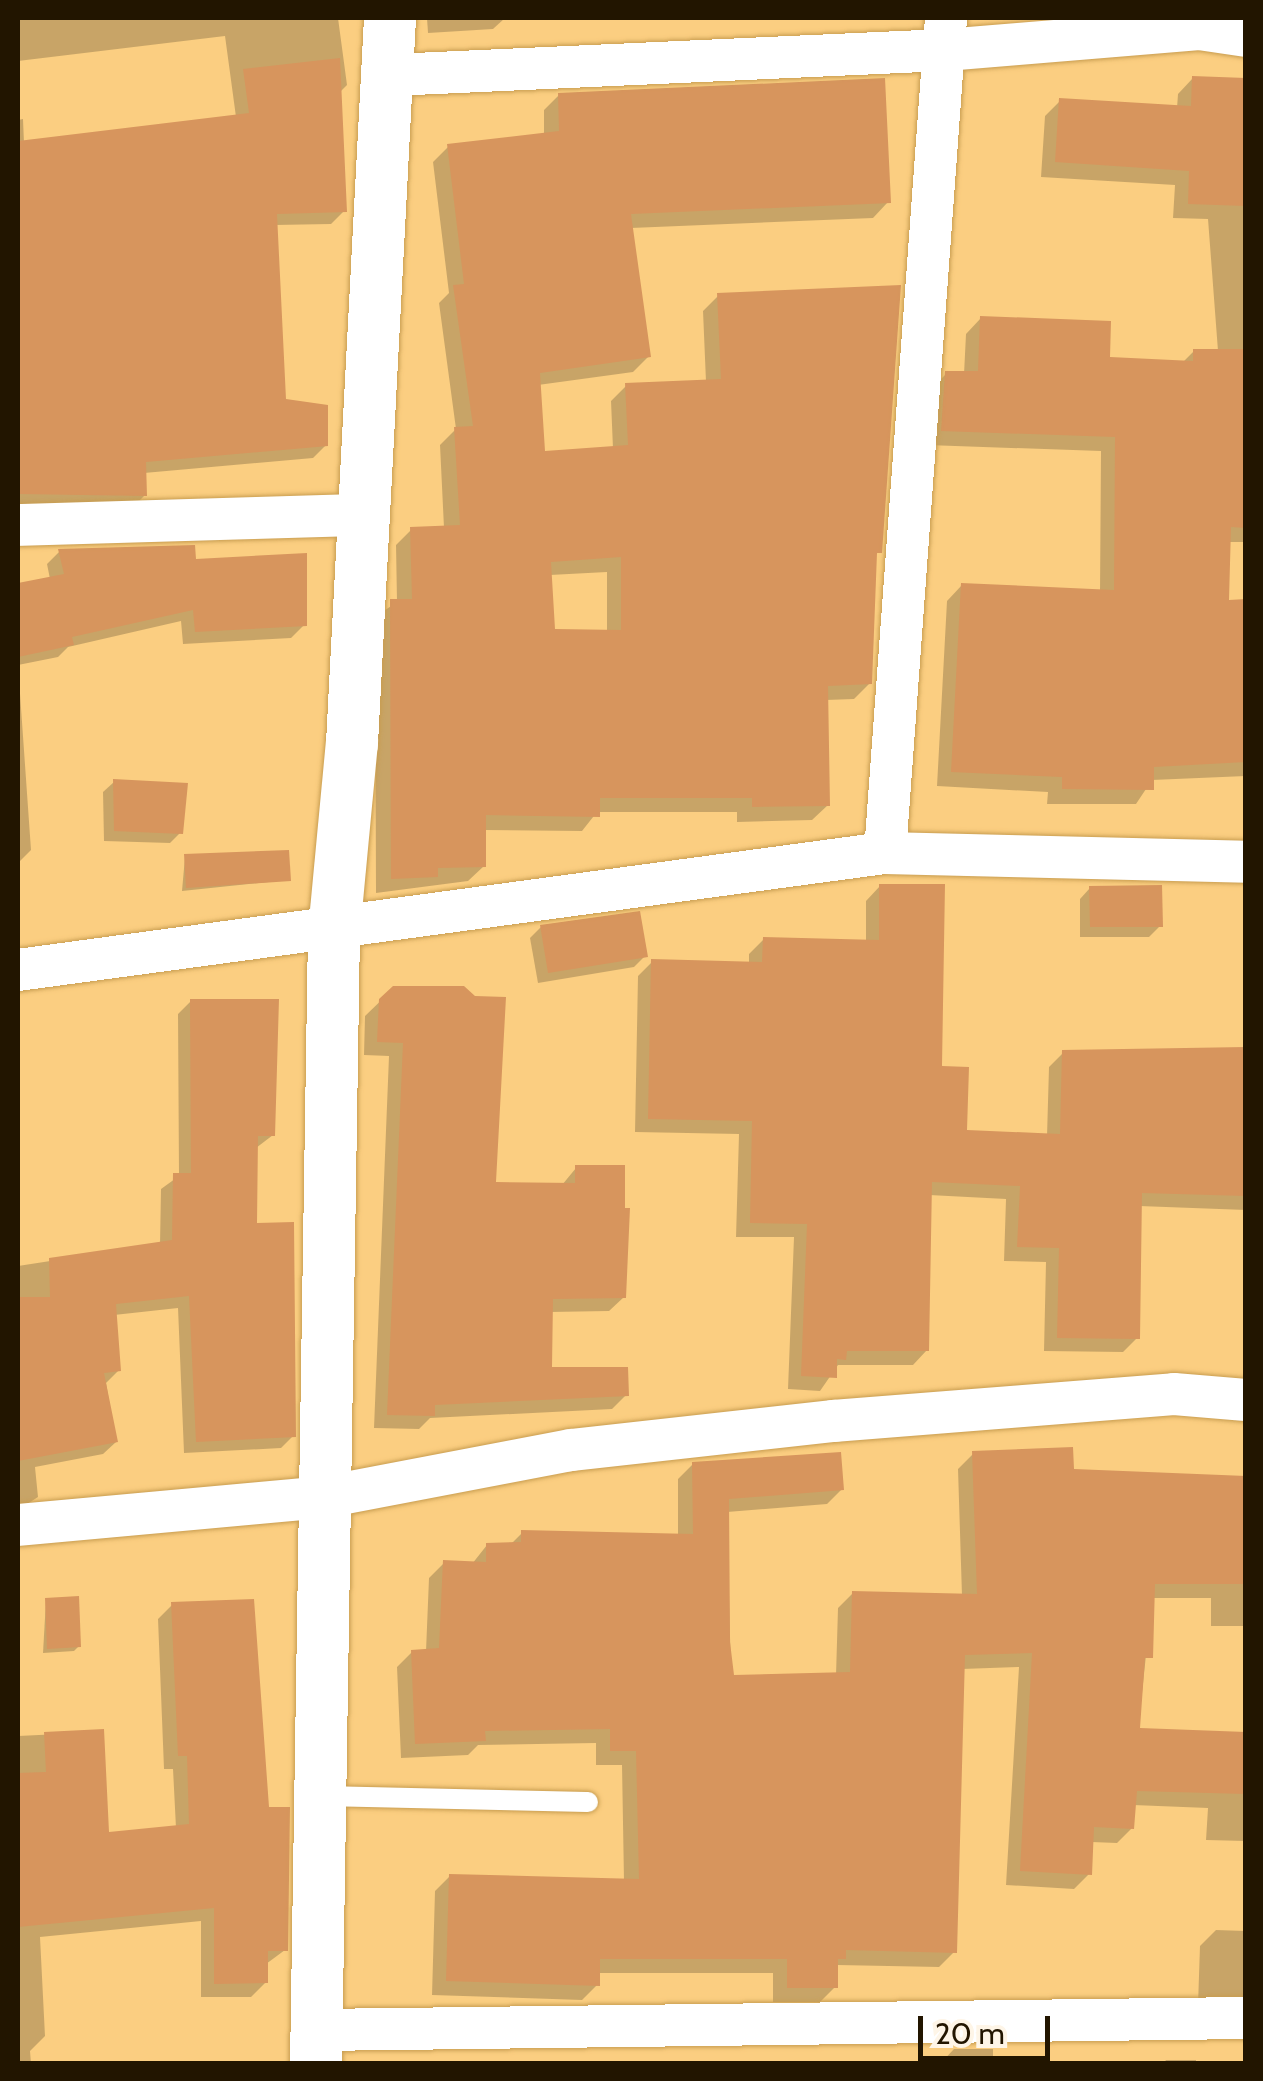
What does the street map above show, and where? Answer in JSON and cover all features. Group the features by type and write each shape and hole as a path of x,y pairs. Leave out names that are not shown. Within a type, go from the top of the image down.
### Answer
{"street":[{"path":"390,18 392,75 361,515 352,743 334,932 316,2047 1246,2018"},
{"path":"392,75 946,34 1199,29 1246,36"},
{"path":"885,852 946,34"},
{"path":"18,525 361,515"},
{"path":"18,970 334,932 885,852 1246,862"},
{"path":"18,1525 325,1497 572,1450 833,1421 1174,1394 1246,1400"}],"lane":[{"path":"320,1796 588,1802"}],"building":[{"path":"340,58 347,212 277,214 286,399 328,405 328,446 146,462 147,496 18,494 18,141 249,113 243,69"},
{"path":"1192,76 1246,78 1246,206 1188,204 1189,171 1055,162 1059,98 1191,106"},
{"path":"885,78 891,203 631,214 651,357 540,373 545,451 628,445 625,383 721,379 717,293 901,285 882,553 877,553 872,684 828,686 830,806 752,807 752,798 600,798 600,817 486,815 486,867 438,868 438,877 391,879 390,599 412,599 410,527 460,525 454,427 473,426 453,285 464,284 447,144 559,131 558,93","holes":["621,557 621,630 555,629 551,562"]},
{"path":"980,316 1111,321 1110,357 1193,361 1193,349 1246,349 1246,528 1231,527 1229,600 1246,599 1246,762 1154,767 1154,790 1062,789 1062,777 951,772 961,583 1114,590 1115,437 941,431 945,371 978,371"},
{"path":"195,545 196,559 307,553 307,626 195,632 193,610 72,637 74,645 18,657 18,583 64,574 58,549"},
{"path":"113,779 188,783 183,834 114,831"},
{"path":"289,850 291,881 186,888 184,854"},
{"path":"879,884 945,884 942,1066 969,1067 967,1130 1060,1134 1062,1050 1246,1047 1246,1196 1142,1193 1140,1339 1057,1338 1059,1248 1017,1247 1020,1186 932,1182 929,1351 847,1351 846,1360 837,1359 837,1378 801,1376 807,1224 750,1223 752,1121 648,1119 651,959 762,962 763,937 879,940"},
{"path":"1162,885 1163,927 1090,927 1089,886"},
{"path":"640,911 648,957 548,973 540,925"},
{"path":"393,986 464,986 475,996 506,997 496,1182 575,1183 575,1165 625,1165 625,1208 630,1208 626,1298 553,1299 552,1367 628,1367 629,1396 435,1405 435,1416 387,1415 403,1043 377,1042 379,999"},
{"path":"190,999 279,999 275,1136 258,1136 257,1223 294,1222 296,1437 196,1442 189,1296 116,1304 121,1371 104,1373 118,1442 18,1461 18,1297 50,1297 49,1258 172,1240 173,1173 191,1173"},
{"path":"1073,1447 1074,1469 1246,1476 1246,1584 1155,1584 1153,1658 1145,1658 1140,1728 1246,1732 1246,1794 1137,1791 1134,1829 1094,1827 1092,1875 1020,1871 1032,1653 965,1655 957,1953 846,1950 846,1959 838,1959 838,1988 787,1988 787,1959 600,1959 600,1986 446,1981 449,1874 639,1879 636,1751 610,1751 610,1729 485,1731 486,1741 415,1744 411,1650 439,1648 443,1560 486,1562 486,1543 521,1542 521,1530 693,1534 692,1462 841,1452 844,1490 729,1499 730,1642 734,1675 850,1672 852,1591 977,1594 972,1451"},
{"path":"79,1596 81,1647 47,1649 45,1598"},
{"path":"254,1599 269,1807 290,1807 288,1951 268,1951 268,1983 214,1984 214,1908 18,1927 18,1773 46,1772 44,1732 104,1729 109,1832 189,1824 187,1756 178,1756 171,1602"}]}
